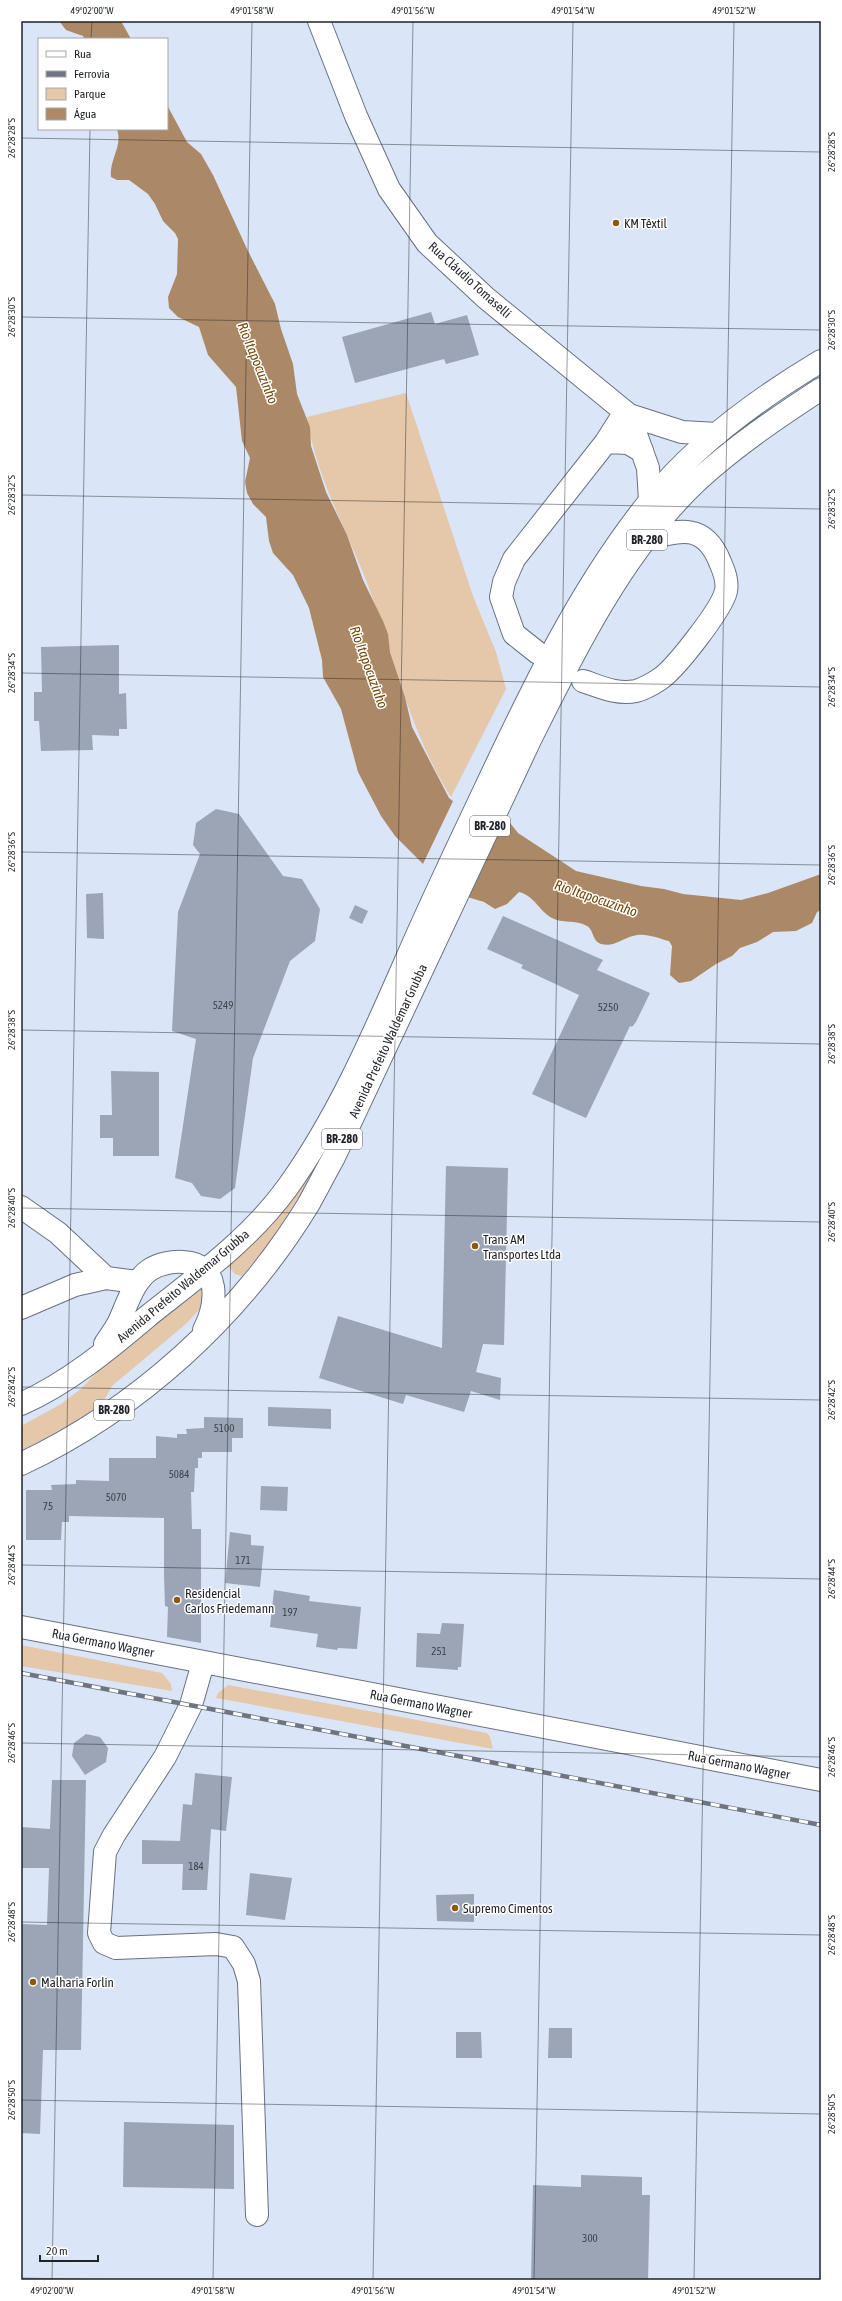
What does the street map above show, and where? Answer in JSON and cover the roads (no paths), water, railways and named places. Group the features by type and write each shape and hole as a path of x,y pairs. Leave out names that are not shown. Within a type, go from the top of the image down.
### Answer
{"main road":[{"name":"Rua Cláudio Tomaselli","path":"319,21 356,116 389,189 427,243 486,298 627,414 682,432 717,434"},
{"name":"BR-280","path":"441,907 521,736 571,616 606,562 650,501 684,463 717,434 773,392 821,361"},
{"name":"BR-280","path":"521,736 556,687 605,600 647,539 671,509 697,482 732,451 785,412 821,389"},
{"path":"538,653 514,634 501,597 504,582 514,559 627,414"},
{"path":"627,414 648,468 650,501"},
{"path":"606,442 628,443 642,451"},
{"path":"583,681 616,692 637,691 661,678 699,635 722,602 726,590 725,576 712,546 703,536 688,532 647,539"},
{"name":"Avenida Prefeito Waldemar Grubba","path":"21,1404 94,1360 205,1270 257,1223 285,1190 316,1142 441,907"},
{"name":"Avenida Prefeito Waldemar Grubba","path":"21,1464 60,1446 128,1401 198,1342 244,1293 308,1205 334,1157 441,907"},
{"path":"21,1207 58,1233 106,1278"},
{"path":"94,1360 117,1326 137,1282 151,1269 175,1261 193,1262 205,1270 212,1282 214,1305 212,1315 198,1342"},
{"path":"21,1308 76,1285 106,1278 137,1282"},
{"name":"Rua Germano Wagner","path":"21,1627 821,1780"},
{"path":"204,1663 191,1705 165,1757 114,1835 105,1852 99,1933 104,1944 116,1948 216,1944 233,1947 244,1964 249,1981 257,2215"}],"water":[{"path":"59,21 121,21 130,38 84,38 83,36 66,30"},
{"name":"Rio Itapocuzinho","path":"168,107 187,142 201,154 213,175 247,249 275,304 281,329 293,364 297,394 310,427 311,446 326,492 347,535 363,580 388,634 390,652 405,697 412,727 449,798 459,806 425,866 395,836 381,816 358,772 341,709 323,677 322,660 309,608 293,575 273,553 269,541 266,517 253,504 247,493 245,482 250,458 242,441 236,387 208,355 199,327 178,317 169,308 168,297 177,274 178,239 175,233 163,221 155,204 148,194 129,180 117,180 111,177 118,135 117,130 168,130"},
{"name":"Rio Itapocuzinho","path":"503,814 518,833 576,871 683,894 741,900 768,893 821,874 821,910 817,912 812,923 796,931 773,932 757,942 740,948 732,956 716,964 691,981 679,983 670,975 672,946 669,941 651,936 637,935 614,944 601,944 594,938 591,930 587,926 552,918 547,915 533,900 519,892 507,904 495,909 484,902 464,896"}],"railway":[{"path":"21,1673 821,1825"}],"place":[{"name":"KM Têxtil","path":"616,223"},
{"name":"Trans AM Transportes Ltda","path":"475,1246"},
{"name":"Residencial Carlos Friedemann","path":"177,1600"},
{"name":"Supremo Cimentos","path":"455,1908"},
{"name":"Malharia Forlin","path":"33,1982"}]}
